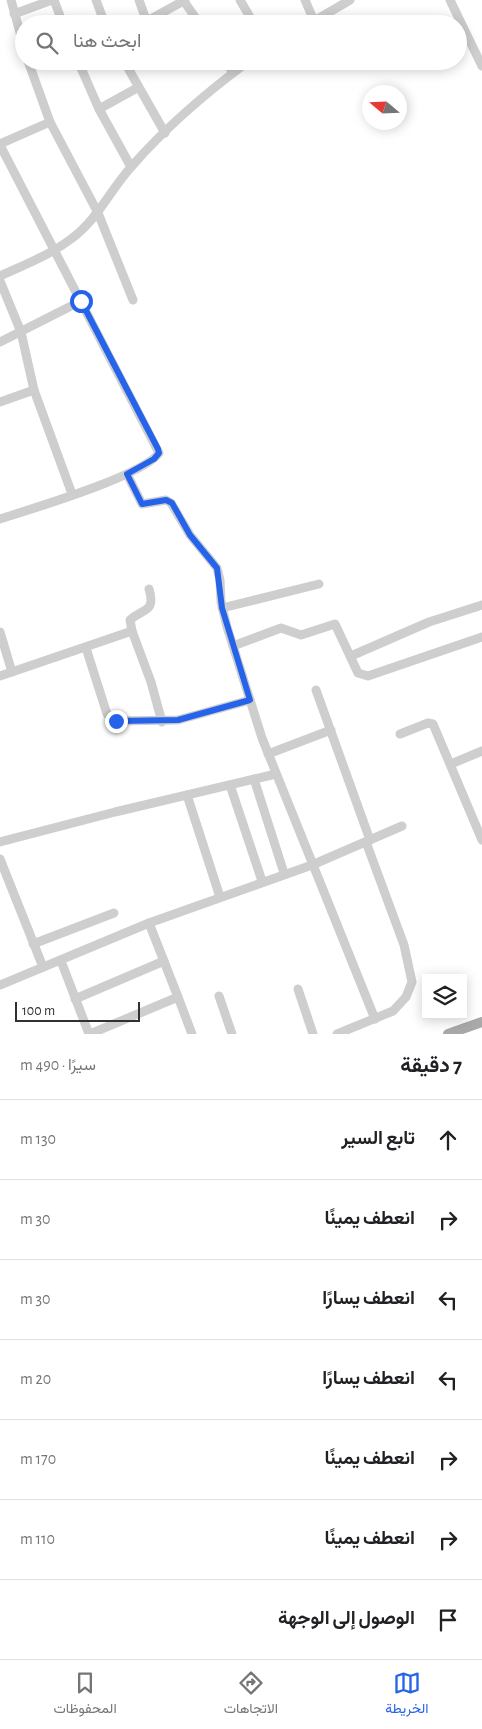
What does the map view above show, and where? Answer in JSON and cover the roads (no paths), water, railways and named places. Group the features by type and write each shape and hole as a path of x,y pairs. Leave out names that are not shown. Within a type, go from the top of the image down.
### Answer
{"main road":[{"path":"448,1034 482,1022"}],"street":[{"path":"11,0 15,17"},
{"path":"14,14 53,0 59,15"},
{"path":"96,0 102,15"},
{"path":"139,0 144,15"},
{"path":"158,15 184,0 194,15"},
{"path":"240,0 249,15"},
{"path":"305,0 309,15"},
{"path":"323,15 350,0"},
{"path":"450,0 457,15"},
{"path":"467,35 482,66"},
{"path":"31,70 50,122 98,213 134,300"},
{"path":"82,70 99,109 131,167"},
{"path":"128,70 137,88 165,133"},
{"path":"0,276 54,250 71,239 98,213 131,167 165,133 236,70"},
{"path":"99,109 137,88"},
{"path":"0,519 97,487 127,474 154,459 159,453 0,144 50,122"},
{"path":"0,282 21,332 34,390 72,494"},
{"path":"0,342 81,301"},
{"path":"0,402 34,390"},
{"path":"127,474 142,504 166,500 172,503 190,535 217,568 222,608 268,754 375,1019"},
{"path":"222,608 319,584"},
{"path":"149,589 152,599 150,606 145,612 130,620 162,722"},
{"path":"351,656 429,622 482,605"},
{"path":"233,646 282,628 301,635 334,624 338,626 358,673 368,676 482,636"},
{"path":"0,676 132,631"},
{"path":"0,632 12,672"},
{"path":"86,648 110,717 116,721 162,722 193,717 250,700"},
{"path":"316,690 395,918 413,977 409,992 393,1011 337,1034"},
{"path":"400,734 428,723 433,724 482,840"},
{"path":"268,754 331,730"},
{"path":"451,764 482,750"},
{"path":"0,842 276,774"},
{"path":"254,779 284,873"},
{"path":"230,784 262,882"},
{"path":"187,795 220,897"},
{"path":"0,985 61,961 149,922 284,873 312,865 402,826"},
{"path":"0,859 43,967"},
{"path":"33,944 114,913"},
{"path":"149,922 192,1034"},
{"path":"61,961 89,1034 178,996"},
{"path":"75,999 164,961"},
{"path":"298,989 314,1034"},
{"path":"219,996 232,1034"}]}
